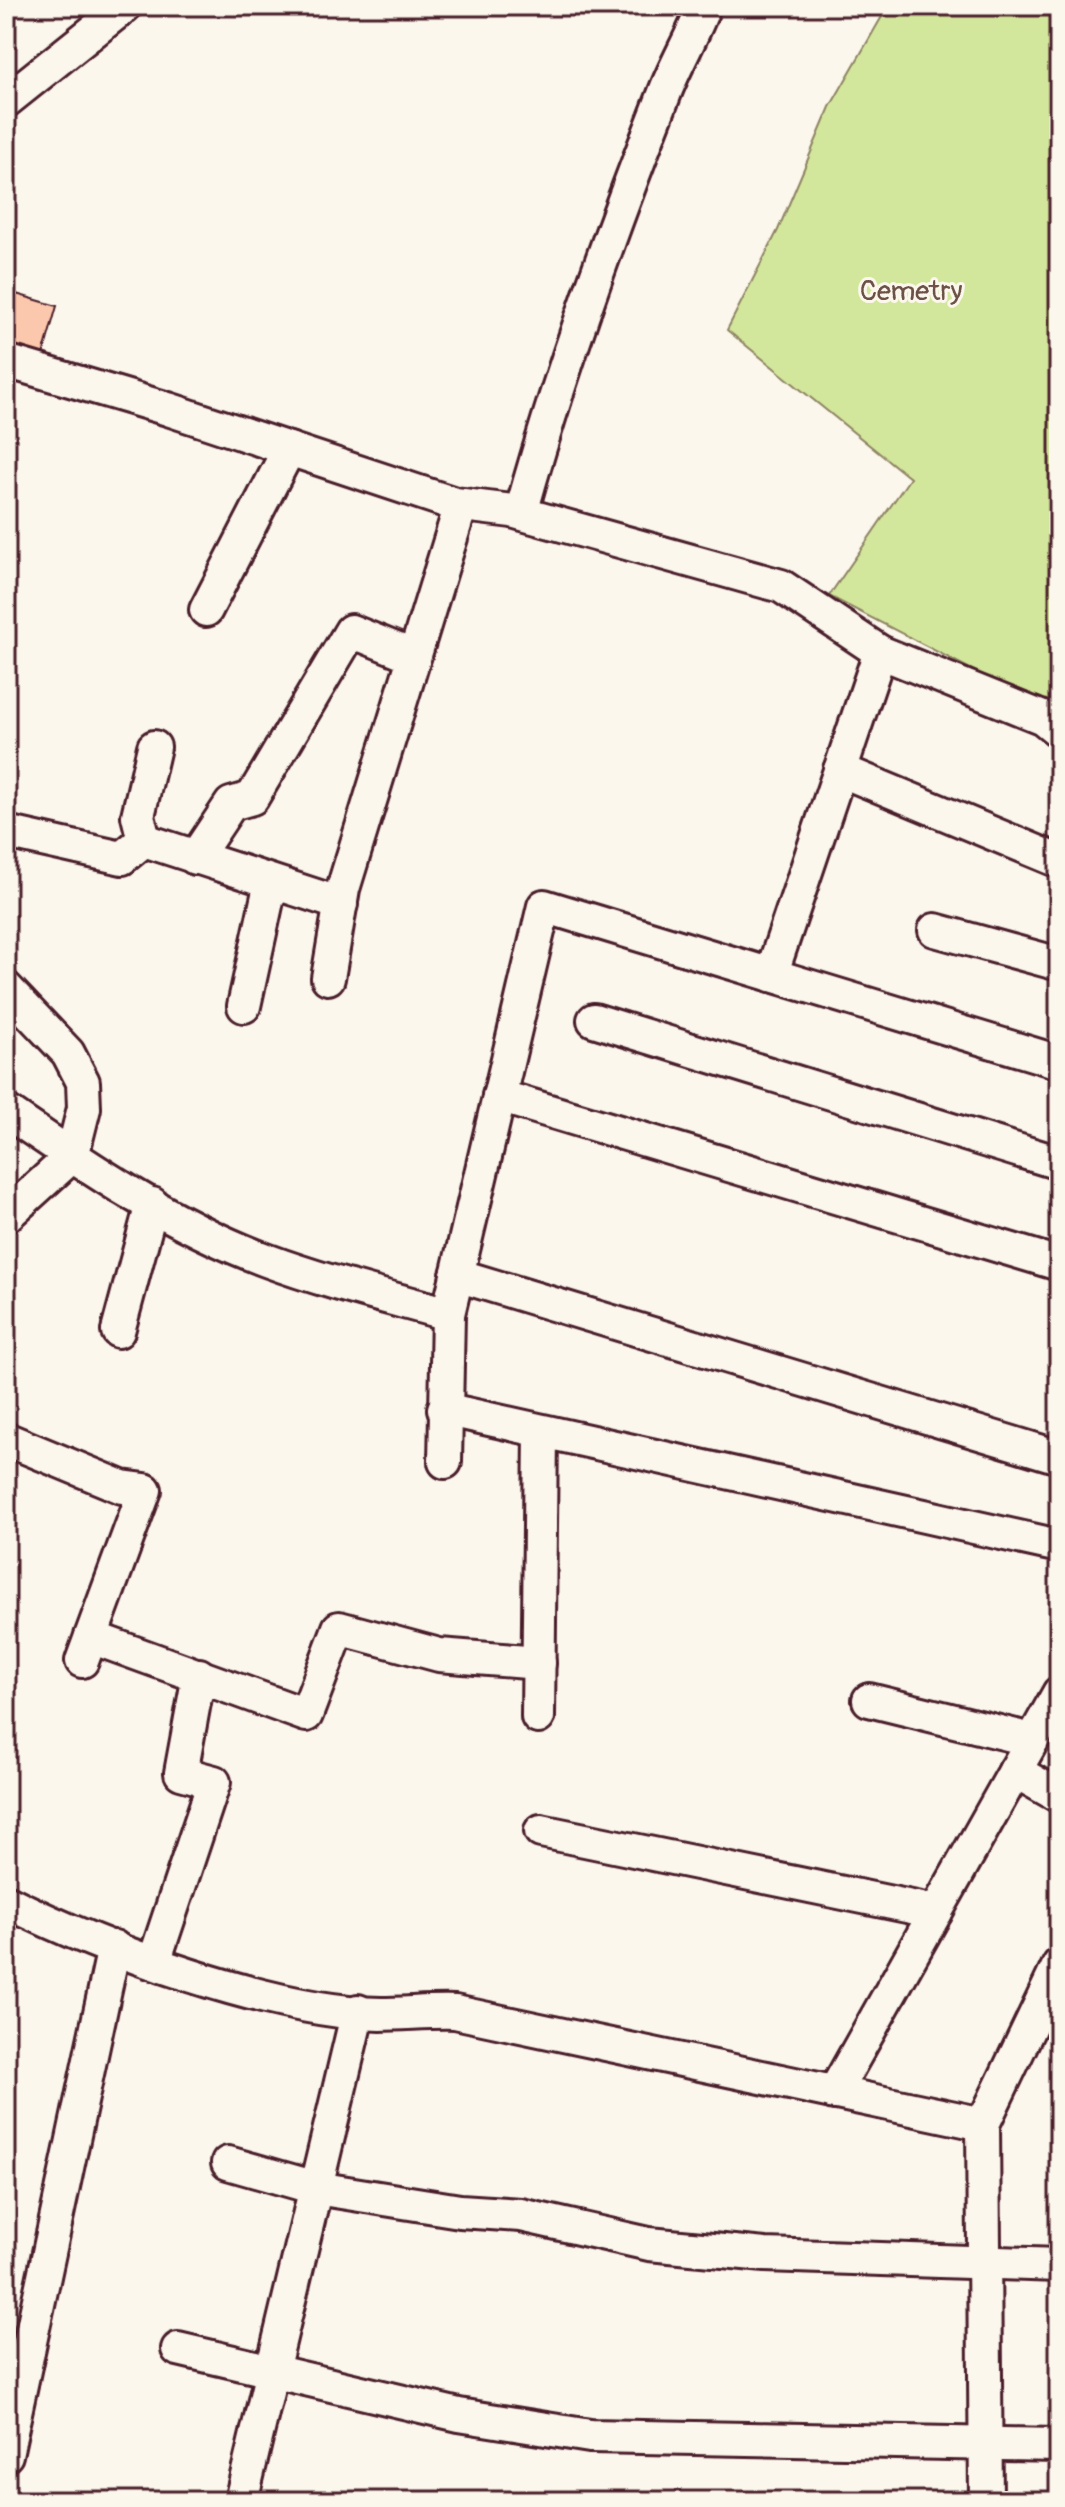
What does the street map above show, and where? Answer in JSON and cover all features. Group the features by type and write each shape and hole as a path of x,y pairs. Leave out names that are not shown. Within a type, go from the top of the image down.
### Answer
{"street":[{"path":"6,101 125,6"},
{"path":"521,513 576,331 613,225 679,55 704,6"},
{"path":"6,361 461,505 521,513 781,586 880,652 1043,718 1059,731"},
{"path":"206,610 289,449"},
{"path":"328,978 341,904 413,656 461,505"},
{"path":"195,858 231,804 252,798 351,631 413,656"},
{"path":"771,975 880,652"},
{"path":"144,840 138,816 154,747"},
{"path":"840,770 1059,861"},
{"path":"6,832 122,858 144,840"},
{"path":"144,840 341,904"},
{"path":"244,1006 271,882"},
{"path":"445,1462 448,1314 544,906 1059,1062"},
{"path":"935,930 1059,964"},
{"path":"6,988 68,1053 83,1082 84,1108 72,1156 6,1216"},
{"path":"594,1020 1059,1163"},
{"path":"499,1096 1059,1264"},
{"path":"6,1111 72,1156 179,1221 263,1259 448,1314"},
{"path":"118,1331 152,1204"},
{"path":"457,1275 1059,1457"},
{"path":"444,1409 1059,1546"},
{"path":"538,1717 541,1431"},
{"path":"6,1439 122,1487 145,1490 86,1649 199,1675 306,1715 339,1628 439,1655 539,1663"},
{"path":"154,1962 214,1782 181,1773 199,1675"},
{"path":"834,2093 1059,1693"},
{"path":"869,1700 1032,1740"},
{"path":"1015,1771 1059,1796"},
{"path":"541,1831 936,1912"},
{"path":"6,1901 154,1962 255,1993 358,2011 455,2012 983,2124"},
{"path":"7,2449 114,1947"},
{"path":"986,2501 988,2443 983,2124 1059,1965"},
{"path":"241,2501 358,2011"},
{"path":"228,2163 316,2188 460,2211 521,2215 649,2244 765,2255 985,2265 1059,2265"},
{"path":"178,2349 273,2374 459,2415 590,2436 1059,2445"}],"green space":[{"name":"Cemetry","path":"888,6 1059,6 1059,718 1052,711 829,596 910,478 727,330 778,230 830,107"}],"building":[{"path":"6,291 57,306 43,355 6,344"}]}
